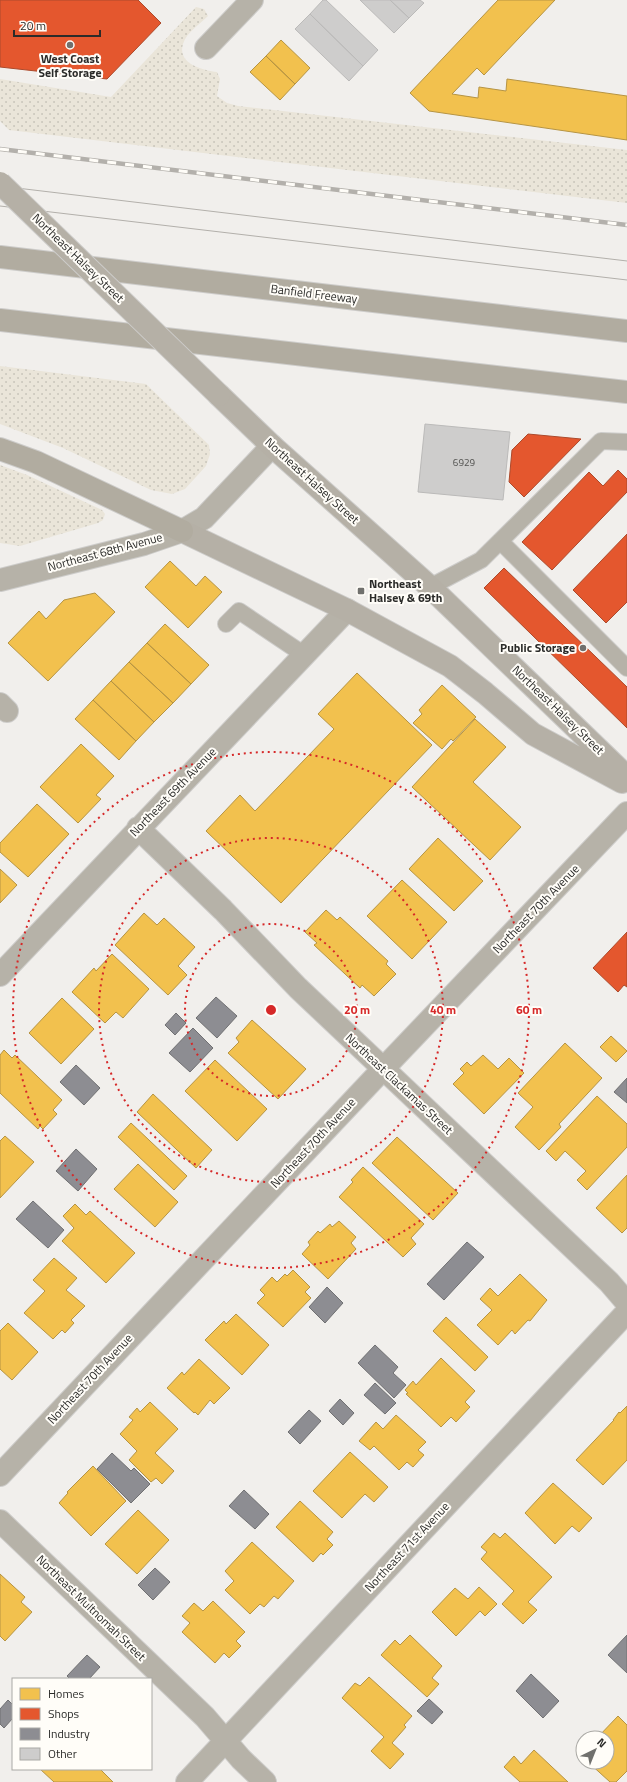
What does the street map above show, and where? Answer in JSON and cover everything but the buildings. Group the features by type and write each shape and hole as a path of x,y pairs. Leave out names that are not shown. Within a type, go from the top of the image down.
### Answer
{"highway":[{"name":"Banfield Freeway","path":"0,257 627,331"},
{"path":"0,320 627,392"},
{"path":"0,449 36,462 182,531"}],"main road":[{"name":"Northeast Halsey Street","path":"0,183 218,395 272,446 430,587 627,777"},
{"path":"182,531 346,610 450,666 485,693 533,734 627,785"}],"street":[{"path":"206,48 252,0"},
{"name":"Northeast 68th Avenue","path":"0,580 144,544 182,531 204,518 272,446"},
{"name":"Northeast 69th Avenue","path":"0,975 346,610"},
{"name":"Northeast 70th Avenue","path":"0,1475 627,813"},
{"name":"Northeast Clackamas Street","path":"138,828 223,910 298,988 609,1282 627,1303"},
{"name":"Northeast 71st Avenue","path":"187,1782 627,1312"},
{"name":"Northeast Multnomah Street","path":"0,1521 205,1717 241,1759 265,1782"}],"lane":[{"path":"430,587 480,560 601,441 627,442"},
{"path":"500,541 627,668"},
{"path":"226,624 239,611 304,654"}],"shaded area":[{"path":"196,7 204,9 208,16 187,36 183,44 182,51 184,57 192,65 205,70 217,72 220,79 217,96 227,103 238,106 627,150 627,203 9,130 0,121 0,79 111,97"},
{"path":"0,366 146,384 209,445 210,454 206,466 185,489 172,494 151,490 63,448 0,424"},
{"path":"0,465 27,475 102,510 105,514 103,520 98,523 20,546 0,543"}],"tram line":[{"path":"0,186 627,261"},
{"path":"0,206 627,280"}],"railway":[{"path":"0,149 627,225"}],"place":[{"name":"West Coast Self Storage","path":"70,45"},
{"name":"Northeast Halsey & 69th","path":"361,591"},
{"name":"Public Storage","path":"583,648"}]}
